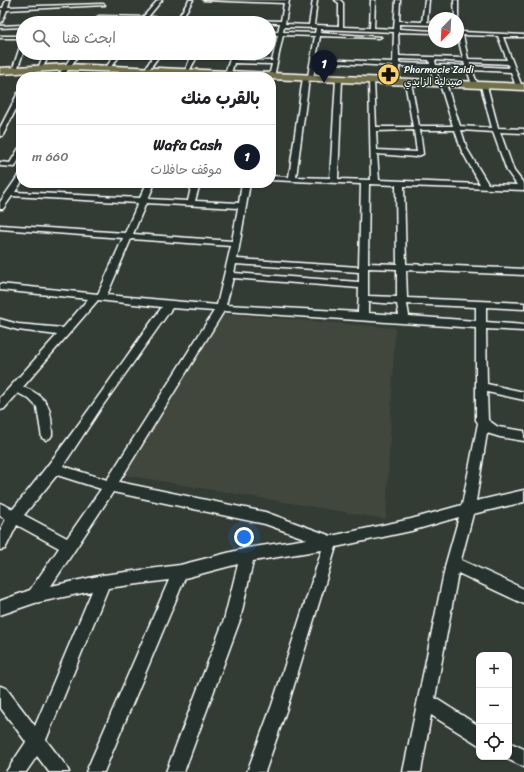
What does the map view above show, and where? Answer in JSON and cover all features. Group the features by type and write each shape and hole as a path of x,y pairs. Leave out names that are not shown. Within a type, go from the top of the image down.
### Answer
{"main road":[{"path":"0,71 67,67 105,68 140,72"},
{"path":"276,76 521,87"}],"street":[{"path":"0,22 3,9 8,0"},
{"path":"148,16 160,0"},
{"path":"181,16 191,0"},
{"path":"205,0 222,2 287,1 281,34 276,44"},
{"path":"311,27 315,0"},
{"path":"337,0 341,3 341,28"},
{"path":"372,30 373,0"},
{"path":"396,81 395,57 398,0"},
{"path":"424,24 427,0"},
{"path":"456,0 457,12"},
{"path":"3,9 104,2 99,16"},
{"path":"396,22 428,24"},
{"path":"276,23 311,27 428,32"},
{"path":"0,27 16,26"},
{"path":"292,179 308,78 319,27"},
{"path":"357,29 357,37"},
{"path":"464,33 524,36"},
{"path":"276,34 396,38"},
{"path":"500,35 512,70 521,87"},
{"path":"0,37 16,37"},
{"path":"463,48 475,85"},
{"path":"395,57 509,62"},
{"path":"432,58 433,67 464,149 485,186"},
{"path":"14,70 18,60"},
{"path":"33,72 42,60"},
{"path":"64,72 72,60"},
{"path":"103,72 112,60"},
{"path":"140,72 151,60"},
{"path":"186,72 192,60"},
{"path":"271,72 275,60"},
{"path":"313,60 512,70"},
{"path":"229,72 232,62 275,63"},
{"path":"334,180 339,79"},
{"path":"371,80 375,182"},
{"path":"374,152 420,154 422,150 408,82"},
{"path":"484,86 495,129 504,156 517,184 524,188"},
{"path":"0,135 16,103"},
{"path":"373,129 457,128 524,131"},
{"path":"12,165 16,158"},
{"path":"0,164 16,165"},
{"path":"276,178 524,188"},
{"path":"363,316 365,182"},
{"path":"400,183 402,300 404,319"},
{"path":"0,207 16,185"},
{"path":"0,406 65,332 98,298 149,188"},
{"path":"191,203 195,188"},
{"path":"34,596 70,547 110,486 221,308 236,244 245,188"},
{"path":"10,194 243,206"},
{"path":"0,226 236,244"},
{"path":"232,261 364,268 524,272"},
{"path":"228,275 363,285"},
{"path":"0,287 170,305 363,316 524,328"},
{"path":"363,298 524,306"},
{"path":"0,544 14,518 54,469 97,404 170,305"},
{"path":"412,772 453,564 468,508 483,424 481,305"},
{"path":"0,322 18,327 65,332"},
{"path":"482,387 524,396"},
{"path":"16,388 28,393 43,404 47,415 46,435"},
{"path":"483,424 492,430 524,436"},
{"path":"54,469 110,486 265,518 331,542"},
{"path":"0,608 34,596 103,582 180,572 247,555 331,542 411,526 468,508 524,496"},
{"path":"0,509 14,518 70,547"},
{"path":"256,772 280,705 331,542"},
{"path":"175,772 232,620 247,555"},
{"path":"453,564 524,596"},
{"path":"95,772 180,572"},
{"path":"15,772 37,742 103,582"},
{"path":"0,694 60,772"},
{"path":"427,702 476,734"},
{"path":"512,752 524,758"}],"shaded area":[{"path":"224,314 395,328 386,519 125,475"}],"place":[{"name":"Pharmacie Zaidi صيدلية الزايدي","path":"388,75"},
{"name":"Wafa Cash","path":"324,83"}]}
